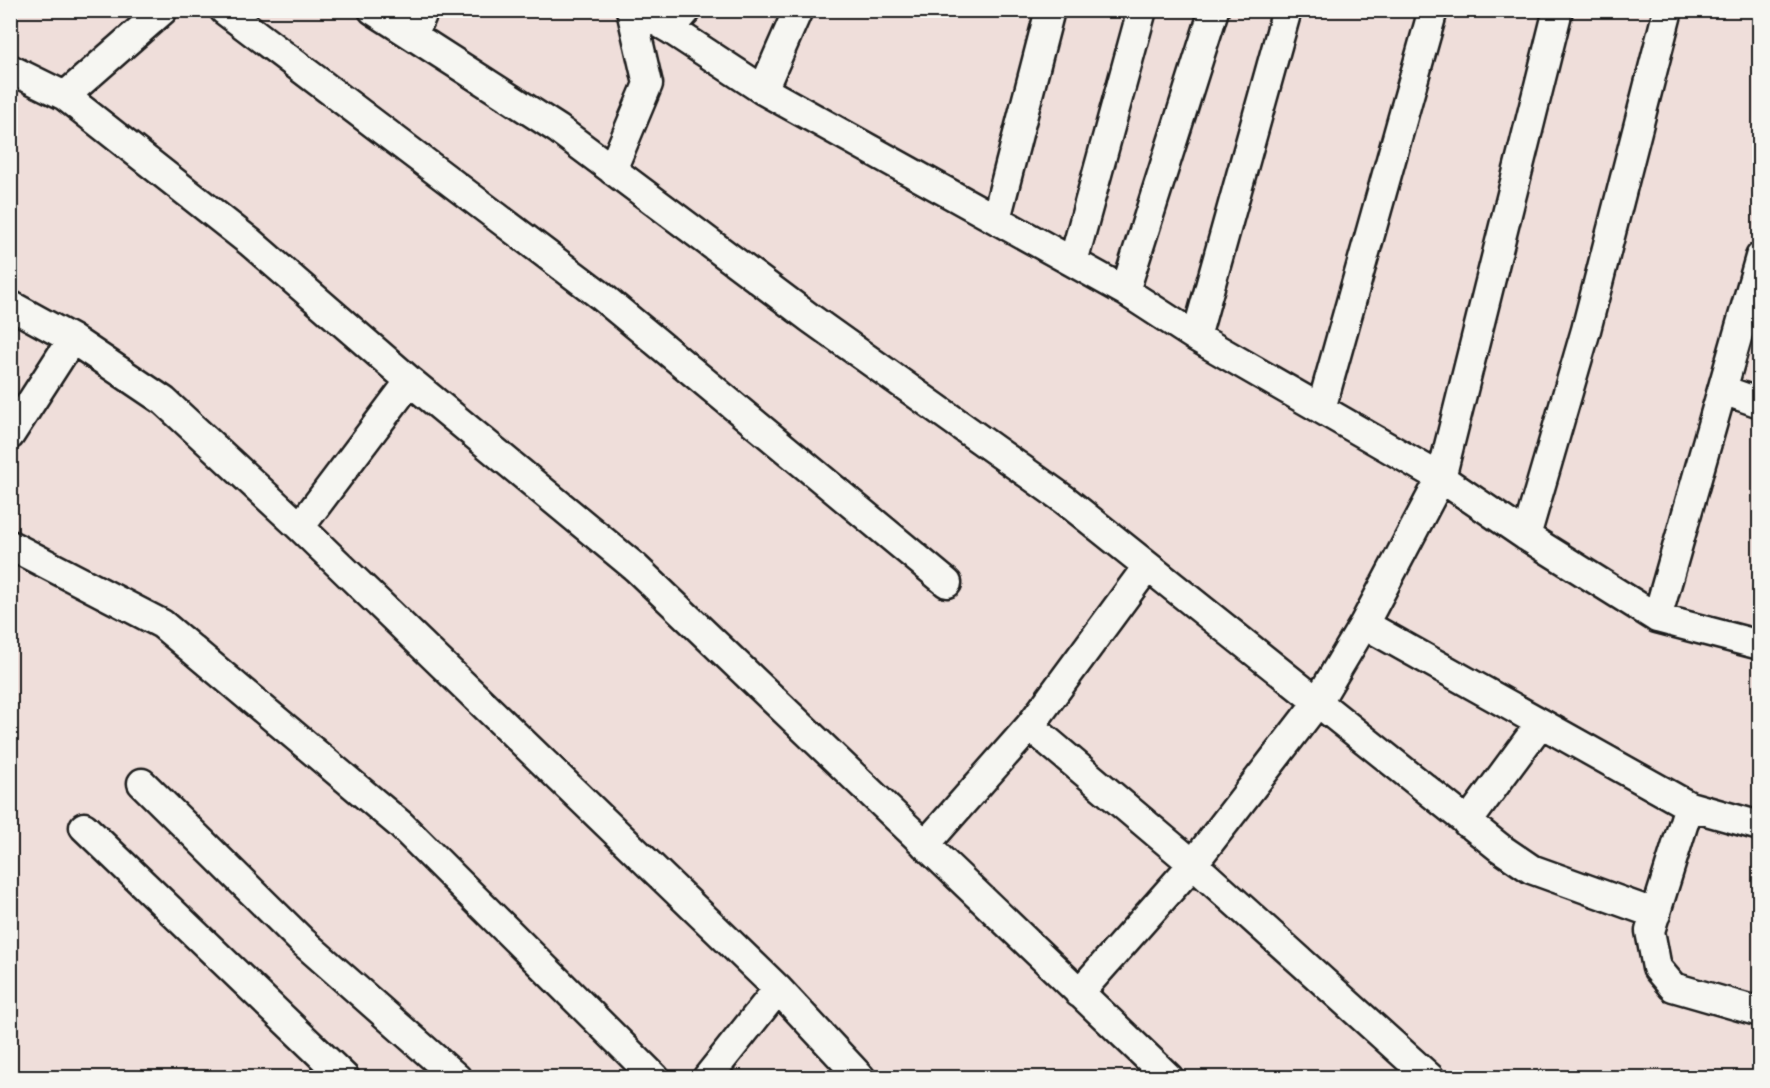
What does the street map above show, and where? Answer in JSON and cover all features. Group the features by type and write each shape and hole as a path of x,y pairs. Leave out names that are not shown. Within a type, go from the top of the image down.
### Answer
{"street":[{"path":"65,96 163,10"},
{"path":"224,10 600,295 947,584"},
{"path":"373,10 418,23 810,318 1065,500 1467,823 1532,869 1656,914"},
{"path":"612,170 648,84 631,10"},
{"path":"637,10 678,20 763,90 1125,291 1196,337 1441,478 1526,536 1657,618 1760,645"},
{"path":"763,90 798,10"},
{"path":"996,219 1050,10"},
{"path":"1073,262 1142,10"},
{"path":"1125,291 1214,10"},
{"path":"1196,337 1287,10"},
{"path":"1321,410 1433,10"},
{"path":"1079,993 1193,864 1317,703 1364,624 1441,478 1558,10"},
{"path":"1526,536 1586,330 1668,10"},
{"path":"10,69 65,96 250,242 410,381 636,568 1169,1077"},
{"path":"1657,618 1760,257"},
{"path":"10,305 72,339 164,401 300,527 778,989 861,1077"},
{"path":"10,435 72,339"},
{"path":"300,527 410,381"},
{"path":"1723,390 1760,403"},
{"path":"10,545 162,624 401,825 655,1077"},
{"path":"925,845 1030,726 1148,567"},
{"path":"1364,624 1689,806 1760,825"},
{"path":"1467,823 1540,724"},
{"path":"1030,726 1193,864 1430,1077"},
{"path":"142,783 302,941 457,1077"},
{"path":"1689,806 1650,931 1657,968 1673,987 1760,1012"},
{"path":"84,827 345,1077"},
{"path":"706,1077 778,989"}]}
